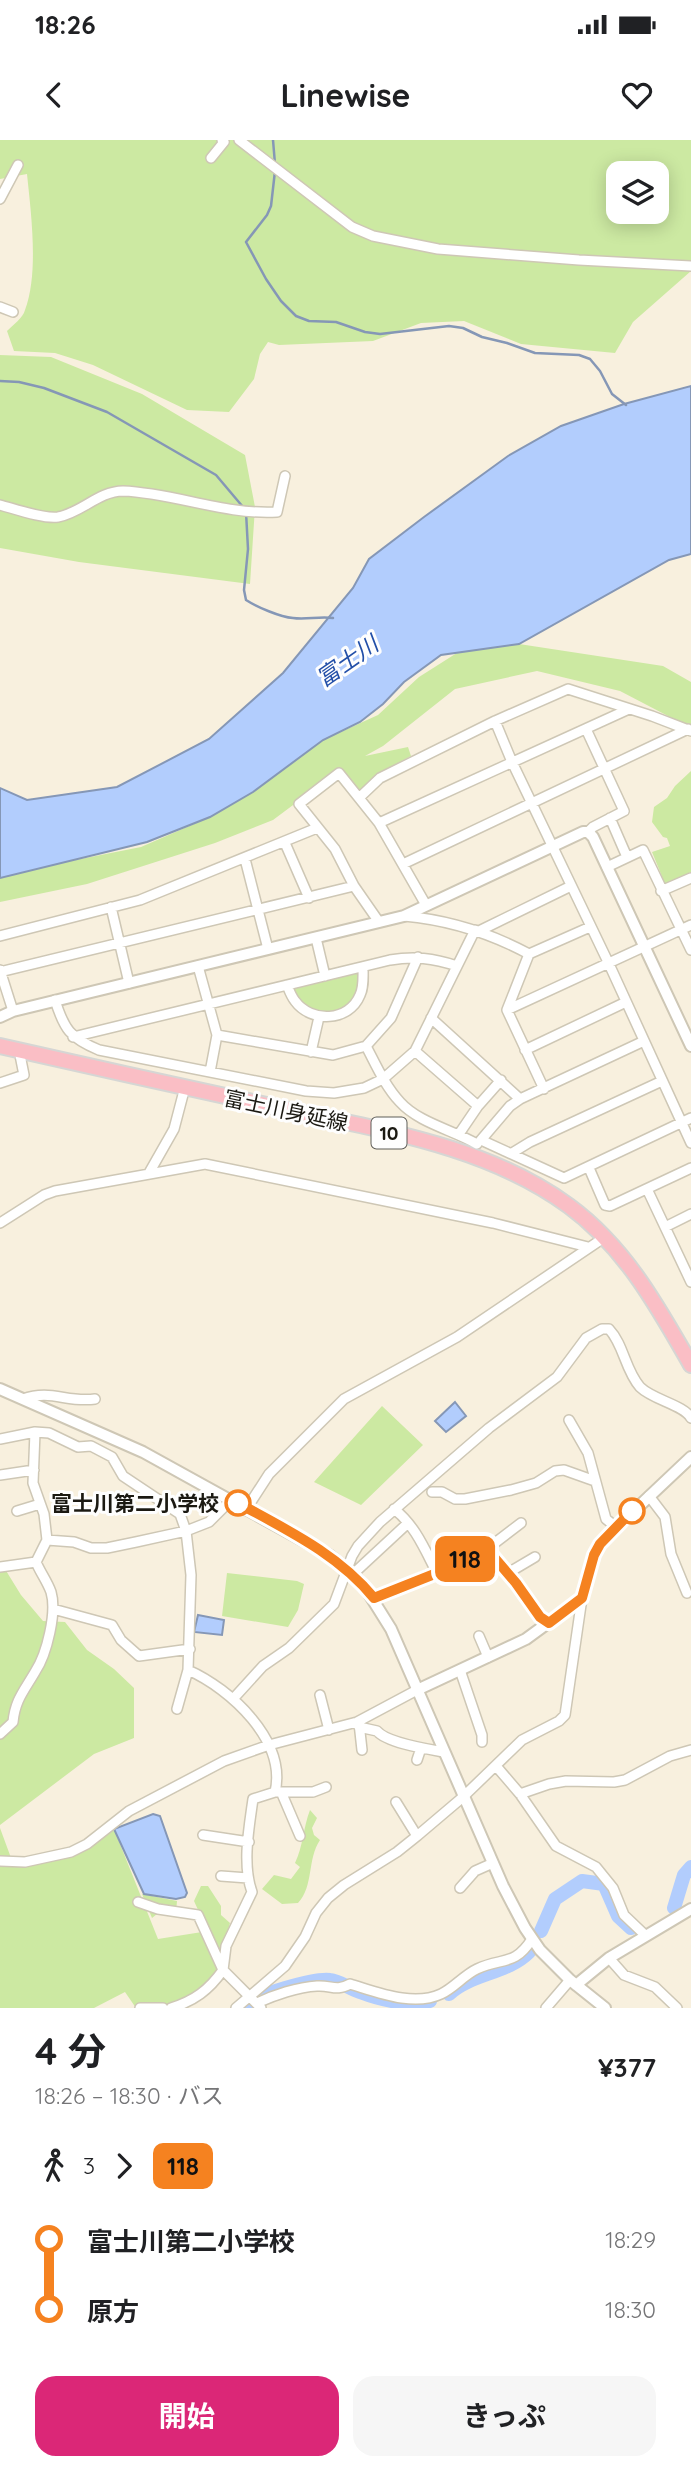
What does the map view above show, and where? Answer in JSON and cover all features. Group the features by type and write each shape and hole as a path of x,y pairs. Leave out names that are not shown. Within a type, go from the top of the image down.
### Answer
{"main road":[{"name":"富士川身延線","path":"0,1046 415,1138 501,1166 536,1184 571,1207 605,1237 643,1283 691,1365"}],"street":[{"path":"211,159 224,142 222,140"},
{"path":"239,140 343,220 373,236 438,249 579,260 690,264"},
{"path":"0,199 18,165"},
{"path":"0,307 13,313"},
{"path":"0,505 55,517 111,492 120,491 166,495 195,504 234,510 277,512 285,476"},
{"path":"360,797 380,778 495,721 568,689 690,730"},
{"path":"379,823 629,709"},
{"path":"495,721 662,1081 686,1120 691,1143"},
{"path":"0,1017 13,1010 404,916 552,846 588,832 624,811 586,729"},
{"path":"403,864 690,730"},
{"path":"379,922 354,886 335,849 299,804 339,773 379,823 426,905"},
{"path":"610,818 627,857"},
{"path":"0,936 140,900 317,828"},
{"path":"588,832 593,837 691,1046"},
{"path":"285,843 309,898"},
{"path":"607,867 643,850 691,950"},
{"path":"245,859 268,949"},
{"path":"661,891 691,878"},
{"path":"13,1010 0,971 354,886"},
{"path":"55,1000 63,1024 73,1037 99,1050 306,1091 334,1093 364,1088 383,1079 415,1051 477,931 571,886"},
{"path":"111,907 129,982"},
{"path":"404,916 430,918 477,931 529,954"},
{"path":"507,1010 691,925"},
{"path":"544,1089 507,1010 529,954 590,927"},
{"path":"316,938 325,976"},
{"path":"73,1037 390,960 418,957 457,966"},
{"path":"217,1035 333,1055 366,1046 391,1018 418,957"},
{"path":"198,966 217,1035 210,1072"},
{"path":"287,985 294,1000 304,1010 319,1017 337,1015 351,1009 361,994 363,967"},
{"path":"525,1050 626,1002"},
{"path":"311,1052 319,1017"},
{"path":"431,1018 520,1099"},
{"path":"643,1041 520,1099 510,1106 481,1140 564,1178 686,1120"},
{"path":"366,1046 383,1079 401,1104 423,1119 477,1144"},
{"path":"0,1083 24,1075 19,1050"},
{"path":"415,1051 478,1106"},
{"path":"459,1134 478,1106 501,1080"},
{"path":"512,1153 530,1142 662,1081"},
{"path":"149,1173 174,1129 185,1087"},
{"path":"0,1223 44,1195 205,1164 494,1223 588,1247"},
{"path":"589,1168 606,1205 610,1206 691,1168"},
{"path":"647,1189 687,1264 691,1282"},
{"path":"665,1227 691,1214"},
{"path":"247,1508 269,1474 344,1399 457,1337 605,1237"},
{"path":"233,1699 263,1666 289,1648 334,1604 350,1572 358,1546 394,1509 489,1428 556,1377 586,1338 602,1329 609,1329 617,1339 631,1374 640,1386 664,1402 688,1413 691,1418"},
{"path":"554,1359 565,1365"},
{"path":"0,1389 143,1452 329,1555 350,1572 374,1598 391,1629 493,1863 532,1939 573,1982 605,2008"},
{"path":"23,1399 35,1390 80,1401 94,1399"},
{"path":"569,1420 588,1453 606,1519 616,1527"},
{"path":"0,1439 35,1432 48,1433 78,1447 91,1446 112,1457 123,1476 180,1514 186,1531 191,1575 188,1632 190,1649 188,1670 177,1709"},
{"path":"0,1567 36,1562 42,1555 47,1540 44,1514 33,1482 35,1432"},
{"path":"236,2008 285,1966 316,1913 328,1898 417,1836 463,1797 522,1740 559,1721 565,1715 582,1598 594,1555 616,1527 691,1457"},
{"path":"0,1475 34,1470"},
{"path":"432,1492 465,1499 536,1483 555,1471 565,1470 595,1481"},
{"path":"649,1496 664,1517 671,1554 687,1593"},
{"path":"47,1540 74,1542 91,1548 107,1548 186,1531 209,1522 232,1499"},
{"path":"17,1511 40,1504"},
{"path":"394,1509 408,1523 437,1573"},
{"path":"350,1572 408,1523"},
{"path":"374,1598 437,1573 487,1549 521,1523"},
{"path":"487,1549 540,1617 549,1623"},
{"path":"508,1573 535,1557"},
{"path":"0,1734 13,1722 14,1706 40,1664 53,1609 50,1591 36,1562"},
{"path":"402,1572 406,1584"},
{"path":"0,1861 25,1862 71,1852 87,1844 129,1811 224,1762 269,1745 359,1724 417,1690 526,1639 582,1598"},
{"path":"53,1609 112,1625 121,1640 139,1656 190,1649"},
{"path":"479,1636 488,1657"},
{"path":"188,1670 246,1709 269,1745 278,1775 279,1793 300,1836"},
{"path":"460,1670 482,1742"},
{"path":"320,1695 329,1730"},
{"path":"359,1724 377,1731 379,1735 444,1752"},
{"path":"359,1724 362,1750"},
{"path":"417,1760 421,1748"},
{"path":"520,1794 566,1781 625,1780 670,1756 691,1750"},
{"path":"496,1766 520,1794 556,1846 596,1867 613,1888 624,1915 645,1935"},
{"path":"170,2008 189,2002 202,1993 223,1970 226,1946 252,1892 248,1878 253,1799 279,1793 313,1792 326,1787"},
{"path":"396,1802 417,1836"},
{"path":"202,1835 249,1842"},
{"path":"460,1888 475,1871 493,1863"},
{"path":"221,1876 248,1878"},
{"path":"138,1902 158,1909 198,1915 223,1970 259,2006 272,1996 317,1986 340,1989 350,1984 392,1997 417,1998 441,1994 479,1968 507,1962 524,1952 532,1939"},
{"path":"546,2008 573,1982 691,1909"},
{"path":"609,1958 624,1975 655,1987 677,2008"},
{"path":"140,2008 163,2008"}],"green space":[{"path":"0,140 691,140 691,271 633,322 615,353 521,344 464,321 421,323 373,341 279,345 268,342 260,354 254,379 229,412 187,410 93,365 55,353 14,351 7,331 25,310 32,279 32,224 27,174 0,179"},
{"path":"0,355 51,357 142,394 245,455 255,507 250,584 79,562 0,548"},
{"path":"519,644 663,666 691,682 691,728 620,691 537,671 455,689 383,746 365,756 408,747 411,756 379,773 360,793 340,770 273,820 215,843 87,884 0,902 0,875 141,847 210,817 267,782 323,740 378,715 419,677 460,651"},
{"path":"691,771 691,872 665,884 652,852 670,846 667,838 663,837 652,822 654,807 667,798"},
{"path":"359,971 356,999 347,1008 335,1013 321,1013 309,1009 292,987"},
{"path":"382,1406 423,1445 361,1505 314,1482"},
{"path":"0,1561 21,1595 43,1621 65,1622 87,1650 114,1669 134,1688 134,1738 94,1754 0,1825"},
{"path":"227,1573 304,1584 298,1610 288,1627 222,1616"},
{"path":"310,1810 317,1818 312,1828 314,1835 320,1840 313,1855 306,1889 298,1903 282,1904 262,1889 274,1875 291,1879 300,1867 295,1863"},
{"path":"0,1828 14,1866 75,1850 114,1829 158,1939 202,1932 222,1967 202,1993 178,2006 136,2008 125,1992 94,2008 0,2008"},
{"path":"201,1886 208,1886 221,1906 221,1915 230,1923 220,1958 194,1901"},
{"path":"142,1894 177,1901 176,1912 157,1914 152,1918"}],"water":[{"name":"富士川","path":"691,386 691,554 669,560 519,644 441,655 404,682 383,704 360,722 323,740 253,792 210,817 147,842 0,878 0,788 27,800 117,787 209,739 283,673 353,588 369,559 424,517 508,456 561,426 624,404"},
{"path":"455,1402 466,1416 446,1432 435,1421"},
{"path":"198,1615 224,1620 222,1635 194,1632"},
{"path":"153,1814 160,1816 187,1893 185,1897 176,1899 144,1894 114,1829"}],"waterway":[{"path":"273,140 275,164"},
{"path":"275,171 271,206 246,242 266,279 281,301 296,316 309,321 336,322 380,334 449,326 463,328 482,337 535,353 579,355 590,359 612,394 626,405"},
{"path":"0,381 44,388 107,412 216,475 243,507"},
{"path":"246,512 246,600 288,617 333,618"},
{"path":"674,1908 684,1875 691,1867"},
{"path":"541,1931 555,1899 582,1881 604,1884 618,1916 631,1928"},
{"path":"449,1994 468,1982 510,1965 529,1952"},
{"path":"243,2007 259,1997 298,1984 322,1980 334,1981 385,2000 412,2003 430,2001"}],"bus line":[{"name":"118","path":"238,1503 339,1562 374,1598 437,1573 487,1549 540,1617 549,1623 582,1598 594,1555 600,1544 632,1511"}],"place":[{"name":"富士川第二小学校","path":"238,1503"}]}
